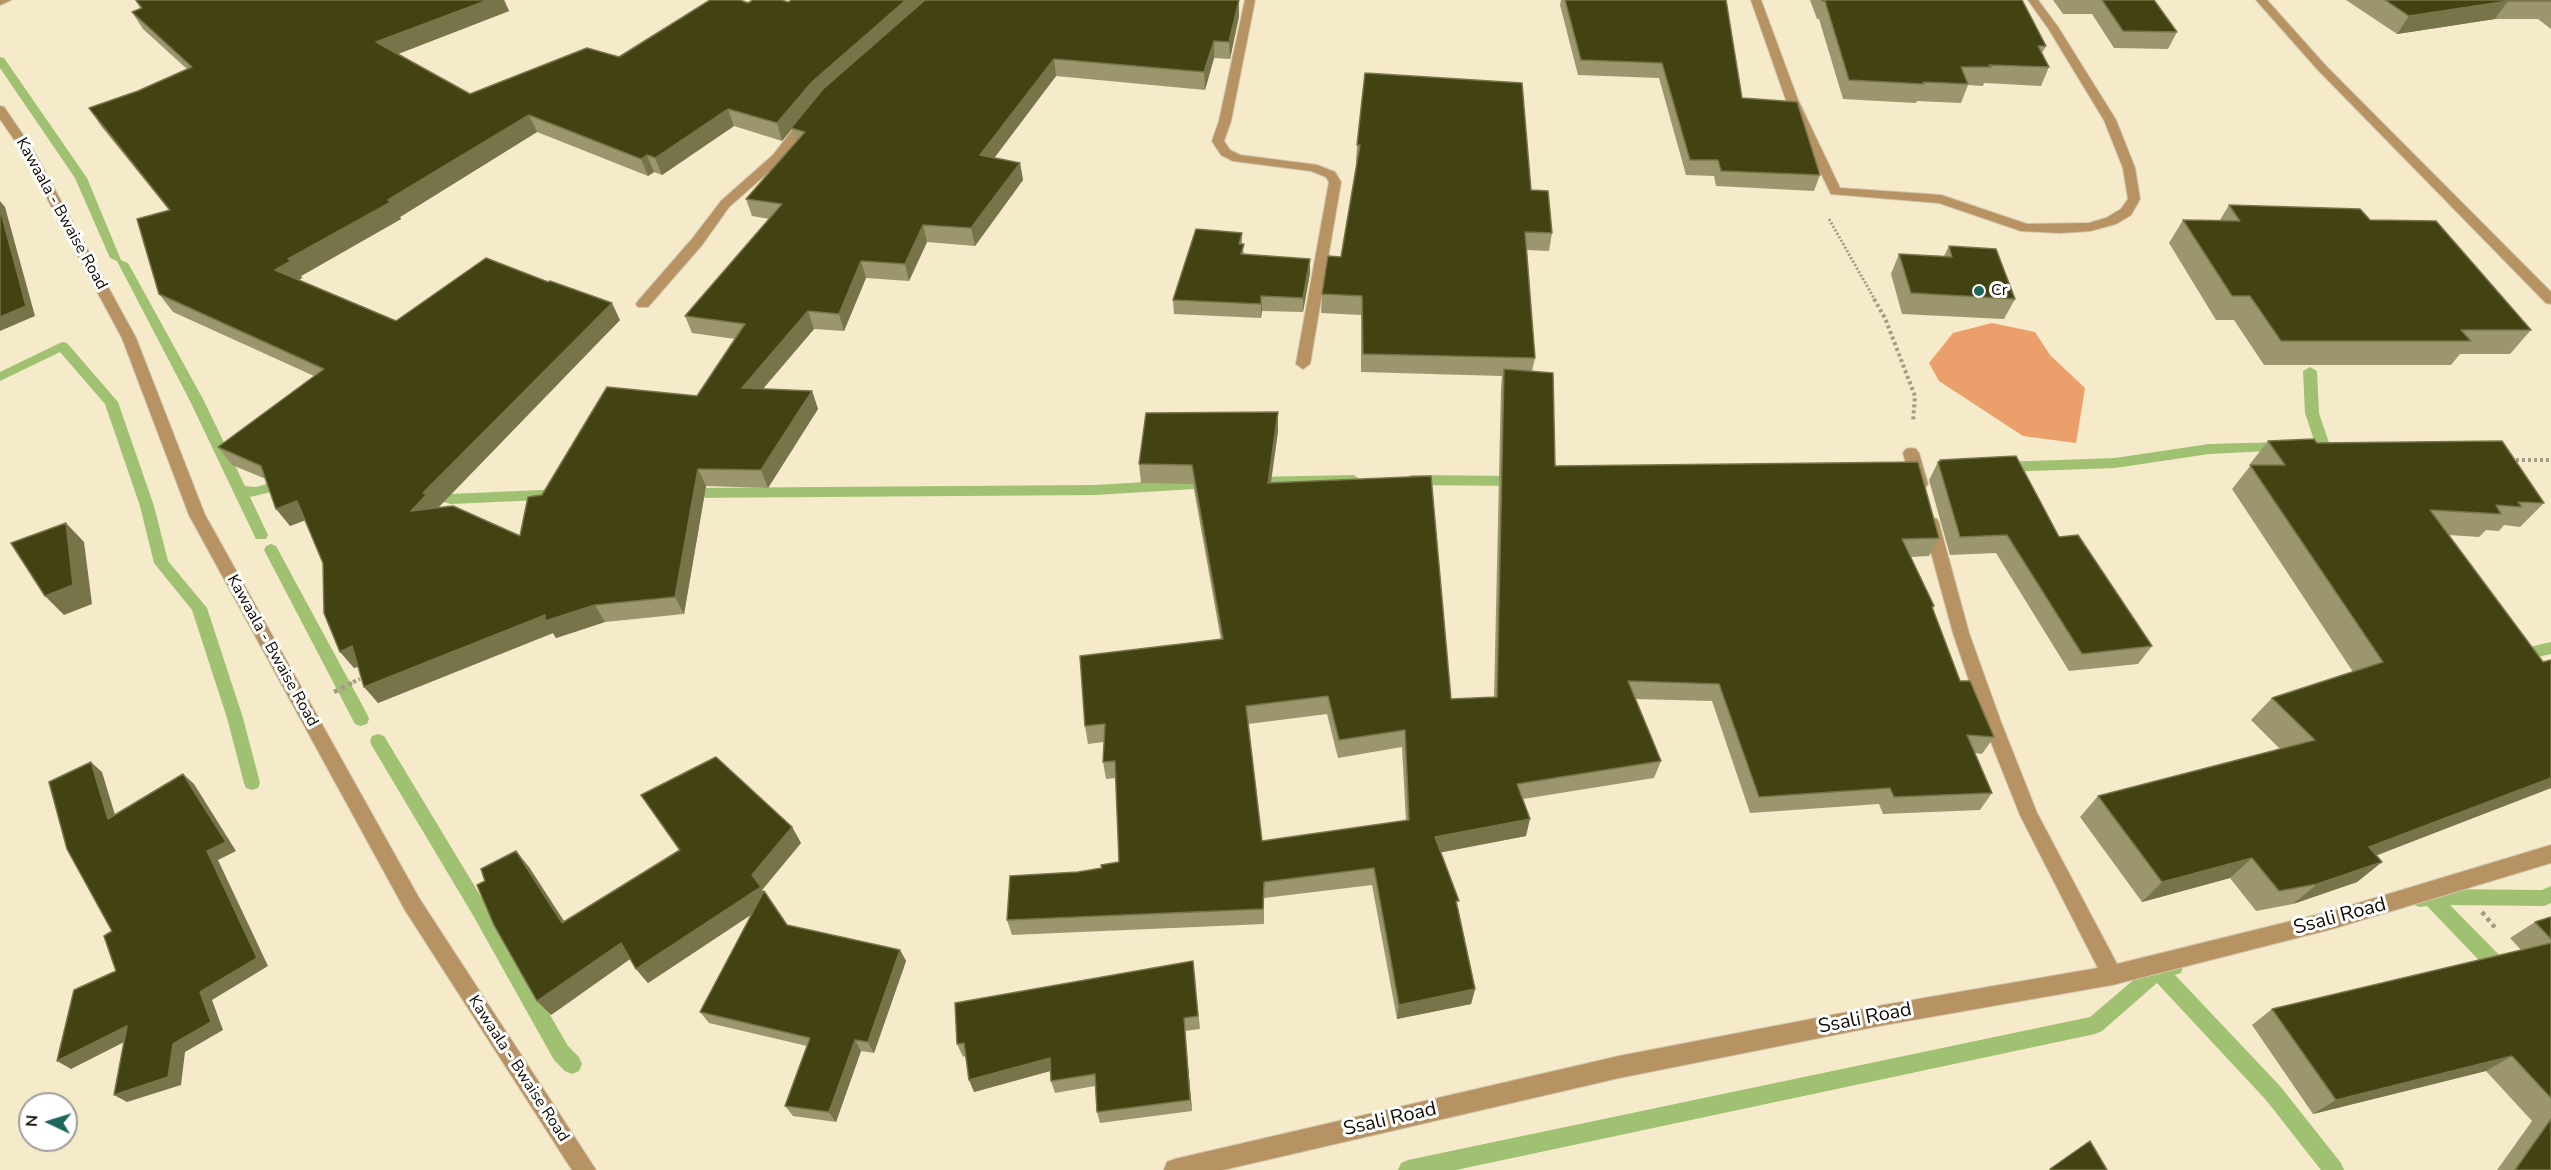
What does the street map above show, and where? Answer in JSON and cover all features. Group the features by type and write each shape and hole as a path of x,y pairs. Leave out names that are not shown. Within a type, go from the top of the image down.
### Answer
{"street":[{"path":"0,2 6,0"},
{"path":"1250,0 1225,121 1218,141 1225,152 1238,158 1313,168 1331,175 1335,182 1320,283 1303,364"},
{"path":"1756,0 1792,100 1835,191 1941,200 2014,226 2044,230 2090,227 2126,212 2134,199 2129,168 2110,120 2053,27 2033,0"},
{"path":"2261,0 2345,93 2551,300"},
{"name":"Kawaala - Bwaise Road","path":"0,110 26,148 129,338 196,515 412,904 585,1170"},
{"path":"643,304 697,242 725,204 777,159 814,111"},
{"path":"1911,453 1961,633 1992,722 2029,815 2112,975"},
{"name":"Ssali Road","path":"1175,1170 1619,1067 1873,1017 2112,975 2332,920 2551,854"}],"path":[{"path":"1835,191 1822,203 1885,318 1915,396 1911,453"},
{"path":"2505,460 2551,460"},
{"path":"334,692 360,679"}],"shaded area":[{"path":"1992,323 2035,332 2050,355 2085,388 2076,443 2023,436 1939,381 1929,363 1953,333"}],"building":[{"path":"136,0 488,0 376,42 470,94 587,48 619,57 710,0 740,0 748,3 753,0 788,2 792,0 906,0 812,82 777,123 728,109 655,158 647,155 641,159 529,115 388,200 391,202 288,259 291,261 275,270 396,321 486,258 612,303 423,493 427,494 411,511 453,506 520,536 528,497 542,495 607,387 697,396 745,324 685,316 782,204 746,199 805,132 791,128 823,89 925,0 1239,0 1229,42 1214,41 1204,72 1054,59 980,155 1020,163 971,228 923,225 905,264 861,261 839,314 808,311 742,388 812,391 761,470 698,469 675,597 595,605 545,621 545,615 364,687 352,646 340,652 324,613 323,563 297,501 276,509 261,466 218,447 324,369 159,294 137,219 170,210 89,108 138,91 192,67 132,12 142,8"},
{"path":"1565,0 1726,0 1742,98 1797,102 1820,175 1721,171 1718,160 1690,160 1662,63 1581,60"},
{"path":"1822,0 2022,0 2046,46 2038,46 2049,67 1989,65 1991,67 1961,67 1968,84 1849,80 1825,1"},
{"path":"2102,0 2154,0 2177,32 2123,31"},
{"path":"2385,0 2551,1 2508,1 2409,16"},
{"path":"1365,73 1522,83 1531,190 1548,191 1552,233 1525,232 1535,358 1363,354 1362,296 1322,294 1328,256 1341,257 1360,145 1357,145"},
{"path":"2229,205 2360,209 2370,220 2436,221 2531,330 2461,330 2471,341 2281,341 2250,296 2232,296 2183,220 2240,221"},
{"path":"0,209 26,306 0,317"},
{"path":"1196,229 1242,233 1239,244 1244,244 1241,254 1310,259 1303,298 1261,296 1261,304 1173,300"},
{"path":"1949,246 1996,249 2015,299 1911,293 1899,254 1952,257"},
{"path":"1504,369 1553,373 1555,466 1918,462 1939,538 1902,539 1934,606 1932,607 1960,681 1970,681 1994,737 1967,735 1992,793 1894,797 1890,788 1759,797 1719,684 1628,681 1661,761 1517,784 1530,819 1435,837 1459,901 1456,901 1475,989 1399,1005 1374,868 1264,882 1263,909 1007,920 1010,876 1078,872 1102,868 1101,865 1119,862 1115,761 1103,762 1105,724 1085,726 1080,656 1223,639 1192,465 1139,464 1146,413 1278,412 1268,483 1431,476 1451,699 1497,697","holes":["1328,696 1339,740 1405,730 1409,820 1262,841 1246,706"]},
{"path":"2314,439 2317,443 2502,441 2544,503 2518,502 2522,507 2496,505 2501,514 2430,510 2543,662 2551,660 2551,778 2369,847 2382,862 2317,884 2279,891 2252,858 2162,882 2098,796 2315,740 2272,698 2383,662 2250,465 2285,465 2268,441"},
{"path":"2016,456 2059,537 2078,535 2152,646 2082,654 2007,535 1960,537 1938,462 1940,460"},
{"path":"66,523 73,585 45,596 11,543"},
{"path":"716,757 792,827 752,875 761,887 636,969 621,943 537,1001 494,925 477,885 485,881 481,869 516,851 562,923 680,850 641,795"},
{"path":"91,762 108,819 183,774 226,842 207,851 257,958 200,992 211,1022 173,1044 168,1077 114,1095 127,1026 57,1061 74,990 116,971 104,936 112,931 67,849 49,782"},
{"path":"764,891 787,925 900,950 868,1042 855,1040 829,1112 785,1106 810,1038 700,1012"},
{"path":"2551,917 2551,939 2535,922"},
{"path":"2551,943 2551,1098 2512,1056 2336,1100 2272,1009"},
{"path":"1193,961 1198,1016 1184,1018 1190,1100 1097,1112 1095,1074 1051,1081 1050,1058 969,1080 964,1043 957,1044 955,1003"},
{"path":"2551,1119 2551,1170 2515,1170"},
{"path":"2090,1141 2107,1170 2050,1169"}],"waterway":[{"path":"0,60 81,178 116,258"},
{"path":"122,263 196,399 240,491"},
{"path":"0,377 62,346 111,402 147,506 161,563 199,608 235,718 252,783"},
{"path":"2310,371 2312,413 2323,446"},
{"path":"2002,467 2115,463 2209,449 2283,447"},
{"path":"1252,482 1354,480"},
{"path":"1411,480 1519,481"},
{"path":"240,491 256,492 287,483"},
{"path":"686,493 1095,490 1211,483"},
{"path":"240,491 261,535"},
{"path":"429,493 451,499 563,494"},
{"path":"271,550 361,719"},
{"path":"2518,651 2521,655 2551,648"},
{"path":"378,741 480,911 561,1053 572,1064"},
{"path":"2430,897 2544,898 2551,894"},
{"path":"2420,899 2430,897"},
{"path":"2430,897 2503,972"},
{"path":"2158,971 2174,967"},
{"path":"1408,1170 2095,1025 2158,971"},
{"path":"2158,971 2273,1093 2334,1170"}],"place":[{"name":"Cr","path":"1979,291"}]}
